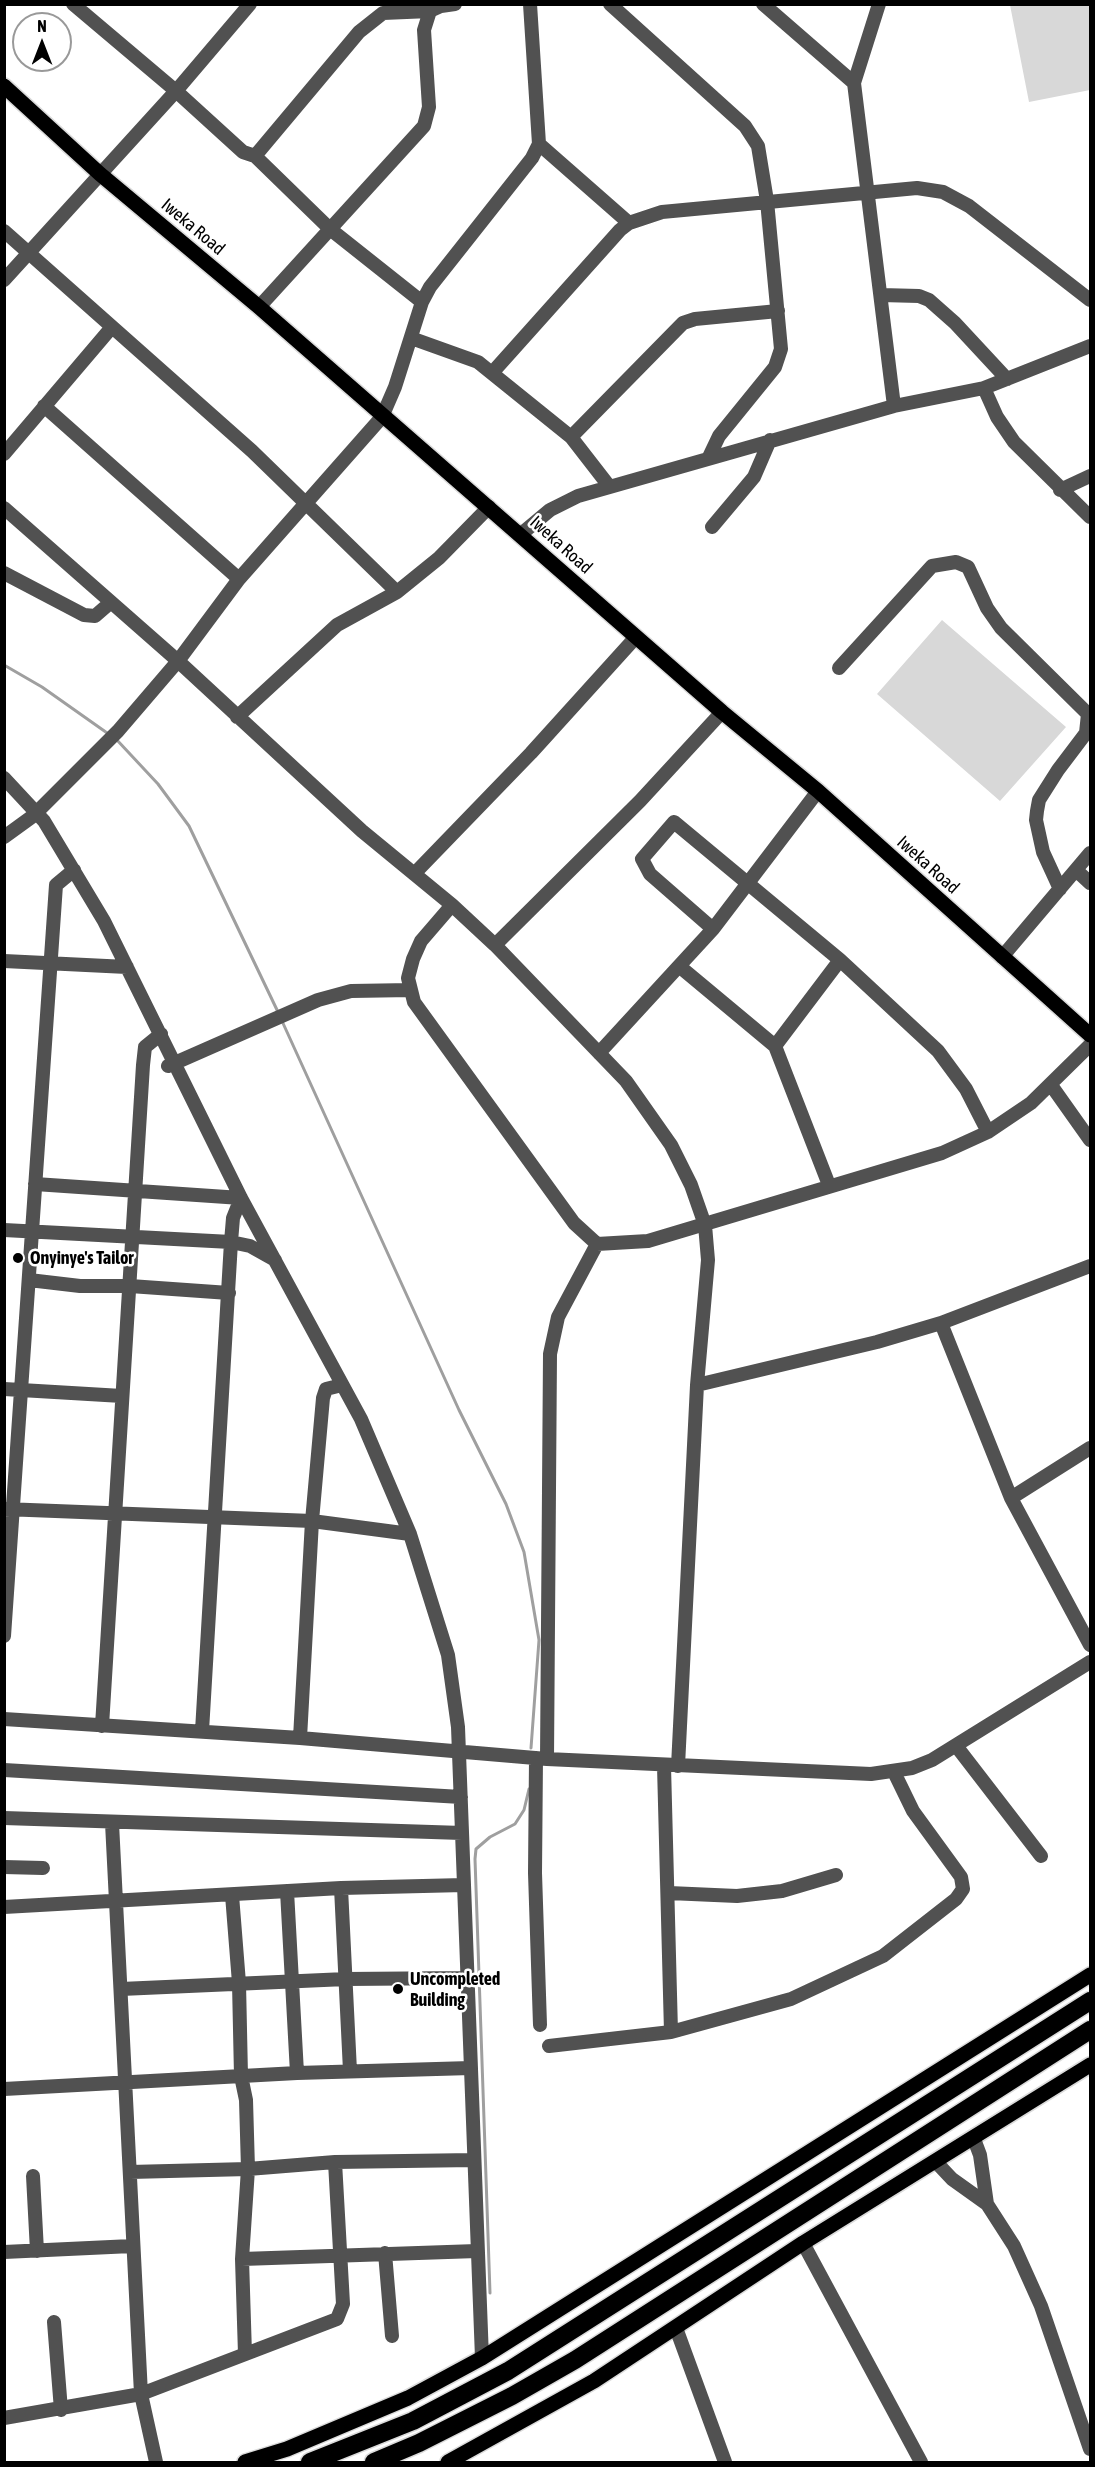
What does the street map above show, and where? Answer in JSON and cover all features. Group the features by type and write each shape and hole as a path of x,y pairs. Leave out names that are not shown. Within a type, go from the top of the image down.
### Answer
{"highway":[{"path":"310,2463 413,2421 507,2371 1090,2001"},
{"path":"374,2463 512,2396 574,2360 1090,2030"}],"main road":[{"name":"Iweka Road","path":"4,86 100,174 259,307 382,417 489,507 722,712 818,791 1090,1035"},
{"path":"245,2463 287,2449 408,2398 482,2358 1090,1976"},
{"path":"448,2463 594,2381 803,2243 1090,2065"}],"street":[{"path":"73,4 176,91 243,152 255,156 330,229 422,302"},
{"path":"4,280 176,91 250,4"},
{"path":"255,156 359,32 382,13 430,11 441,6 455,4"},
{"path":"4,837 37,812 113,736 178,661 239,579 382,417 422,302 461,246 532,158 539,144 530,4"},
{"path":"610,4 753,136 758,146 767,201 779,360 719,436 709,457"},
{"path":"763,4 854,83"},
{"path":"879,4 854,83 894,406"},
{"path":"259,307 424,126 429,116 424,30 430,11"},
{"path":"539,144 630,223"},
{"path":"492,373 630,223 662,212 917,188 943,192 969,207 1090,300"},
{"path":"4,231 307,502 358,557 396,592"},
{"path":"881,295 919,296 929,300 955,323 1007,379"},
{"path":"571,437 683,323 695,319 777,311"},
{"path":"4,454 11,438 44,406 112,327"},
{"path":"411,338 462,354 478,362 571,437 609,486"},
{"path":"520,535 550,510 578,496 894,406 984,388 1090,346"},
{"path":"984,388 997,417 1014,442 1060,490 1090,517"},
{"path":"44,406 239,579"},
{"path":"712,527 754,477 770,440"},
{"path":"1060,490 1090,477"},
{"path":"237,717 338,625 396,592 439,558 489,507"},
{"path":"4,508 178,661 362,831 452,905 495,945 626,1081 671,1145 691,1185 705,1225 708,1260 696,1385 678,1766"},
{"path":"839,668 932,566 956,562 968,567 987,608 1001,628 1088,714 1086,733 1039,800 1037,811 1036,820 1043,852 1060,889"},
{"path":"4,573 84,615 95,616 110,603"},
{"path":"414,874 531,753 636,637"},
{"path":"495,945 640,801 722,712"},
{"path":"4,778 37,812 104,921 161,1034 172,1064 241,1198 361,1419 410,1534 448,1655 459,1752 482,2358"},
{"path":"599,1053 713,929 818,791"},
{"path":"713,929 650,874 642,859 674,822 840,960 938,1051 966,1089 988,1132"},
{"path":"1002,957 1090,853"},
{"path":"4,1636 10,1509 22,1390 34,1184 57,885 74,870"},
{"path":"1076,870 1090,883"},
{"path":"452,905 421,941 412,959 408,978 414,1002 574,1222 597,1244 648,1240 705,1225 829,1185 942,1153 988,1132 1051,1085 1090,1045"},
{"path":"775,1046 840,960"},
{"path":"4,961 127,967"},
{"path":"679,966 775,1046 829,1185"},
{"path":"172,1064 318,1000 351,991 411,990"},
{"path":"102,1725 145,1047 161,1034"},
{"path":"1051,1085 1090,1140"},
{"path":"34,1184 241,1198"},
{"path":"202,1731 231,1242 233,1218 241,1198"},
{"path":"4,1230 231,1242 250,1246 277,1261"},
{"path":"540,2025 535,1873 542,1758 550,1354 558,1317 597,1244"},
{"path":"696,1385 877,1342 941,1323 1090,1266"},
{"path":"29,1280 80,1286 130,1286 229,1293"},
{"path":"941,1323 1011,1498 1090,1645"},
{"path":"300,1738 312,1521 322,1398 326,1389 342,1385"},
{"path":"4,1389 122,1396"},
{"path":"1011,1498 1090,1448"},
{"path":"10,1509 312,1521 410,1534"},
{"path":"4,1719 202,1731 664,1766 808,1773 894,1772 932,1761 957,1747 1090,1662"},
{"path":"957,1747 1041,1857"},
{"path":"664,1766 671,2031"},
{"path":"4,1770 461,1797"},
{"path":"549,2046 671,2031 758,2010 791,1999 883,1956 956,1899 963,1889 961,1877 913,1811 894,1772"},
{"path":"4,1818 462,1833"},
{"path":"112,1823 141,2394 156,2463"},
{"path":"4,1867 43,1868"},
{"path":"669,1893 737,1896 782,1891 836,1875"},
{"path":"4,1907 341,1888 464,1885"},
{"path":"341,1888 350,2071"},
{"path":"287,1892 290,1981 297,2073"},
{"path":"232,1895 239,1983 241,2076 246,2100 248,2169 242,2259 246,2354"},
{"path":"121,1989 346,1979 467,1978"},
{"path":"4,2089 297,2073 471,2068"},
{"path":"974,2139 980,2155 987,2204"},
{"path":"130,2172 248,2169 335,2162 474,2160"},
{"path":"4,2418 61,2410 141,2394 338,2319 343,2304 335,2162"},
{"path":"936,2162 952,2179 987,2204 1014,2246 1041,2306 1090,2449"},
{"path":"33,2176 37,2251"},
{"path":"803,2243 921,2463"},
{"path":"4,2252 132,2246"},
{"path":"242,2259 477,2251"},
{"path":"385,2253 392,2336"},
{"path":"54,2322 61,2410"},
{"path":"676,2328 724,2463"}],"shaded area":[{"path":"1010,5 1090,5 1090,90 1029,102"},
{"path":"942,620 1066,727 1000,801 877,694"}],"waterway":[{"path":"4,665 42,687 110,735"},
{"path":"116,739 158,784 189,826 278,1012"},
{"path":"282,1021 459,1410 506,1504 524,1552 539,1640 531,1748"},
{"path":"490,2293 475,1859 476,1849 490,1837 515,1824 524,1810 529,1789"}],"place":[{"name":"Onyinye's Tailor","path":"18,1258"},
{"name":"Uncompleted Building","path":"398,1989"}]}
